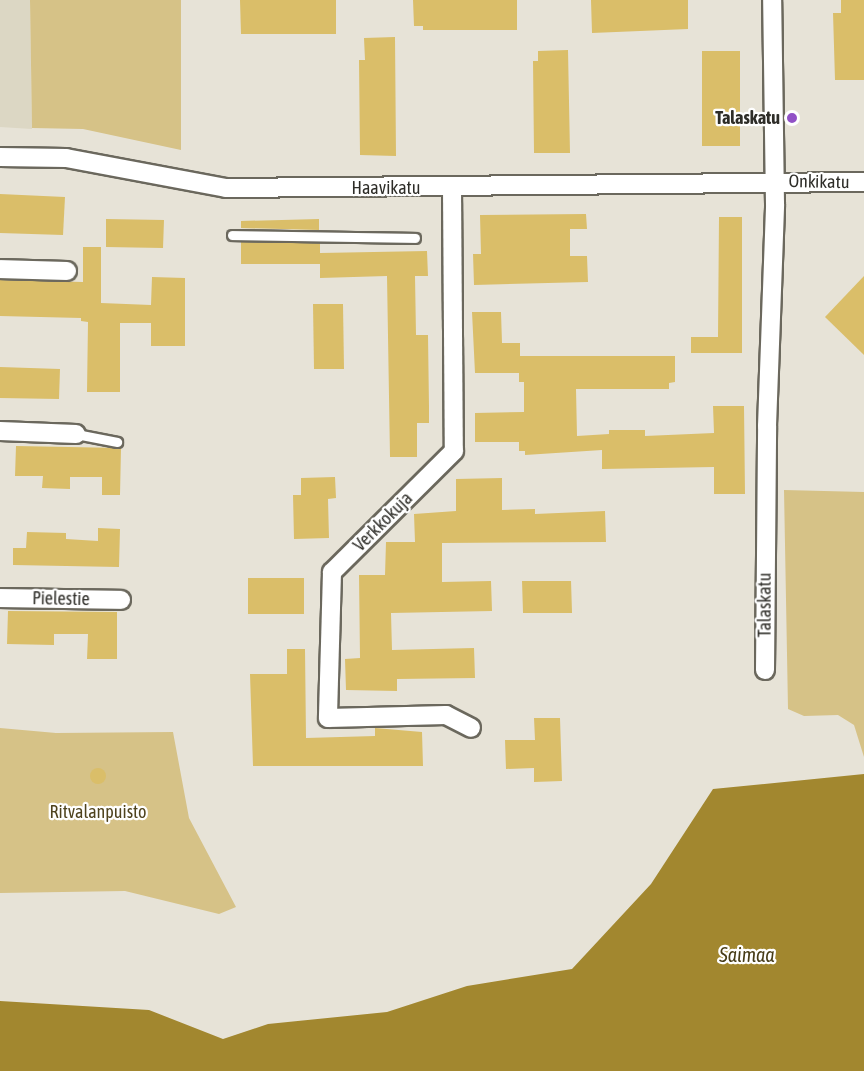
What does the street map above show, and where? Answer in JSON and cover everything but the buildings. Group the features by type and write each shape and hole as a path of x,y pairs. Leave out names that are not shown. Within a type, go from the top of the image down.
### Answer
{"street":[{"name":"Talaskatu","path":"765,669 766,426 775,181 772,0"},
{"name":"Haavikatu","path":"0,158 66,158 226,188 452,188 775,181"},
{"name":"Onkikatu","path":"775,181 864,182"},
{"name":"Verkkokuja","path":"452,188 454,452 332,572 328,718 446,715 471,728"},
{"path":"0,268 67,271"},
{"path":"0,431 76,434"},
{"name":"Pielestie","path":"0,598 121,600"}],"lane":[{"path":"232,235 415,238"},
{"path":"76,434 117,442"}],"shaded area":[{"path":"0,0 30,0 32,129 0,127"}],"green space":[{"path":"30,0 181,0 181,150 83,129 32,128"},
{"path":"784,490 864,492 864,757 854,725 838,715 804,716 788,709"},
{"name":"Ritvalanpuisto","path":"0,728 56,733 173,732 189,818 236,907 219,914 125,891 0,893"}],"water":[{"name":"Saimaa","path":"864,774 864,1071 0,1071 0,1001 149,1010 223,1039 268,1024 387,1012 467,986 572,969 651,884 713,789"}],"place":[{"name":"Talaskatu","path":"792,118"}]}
